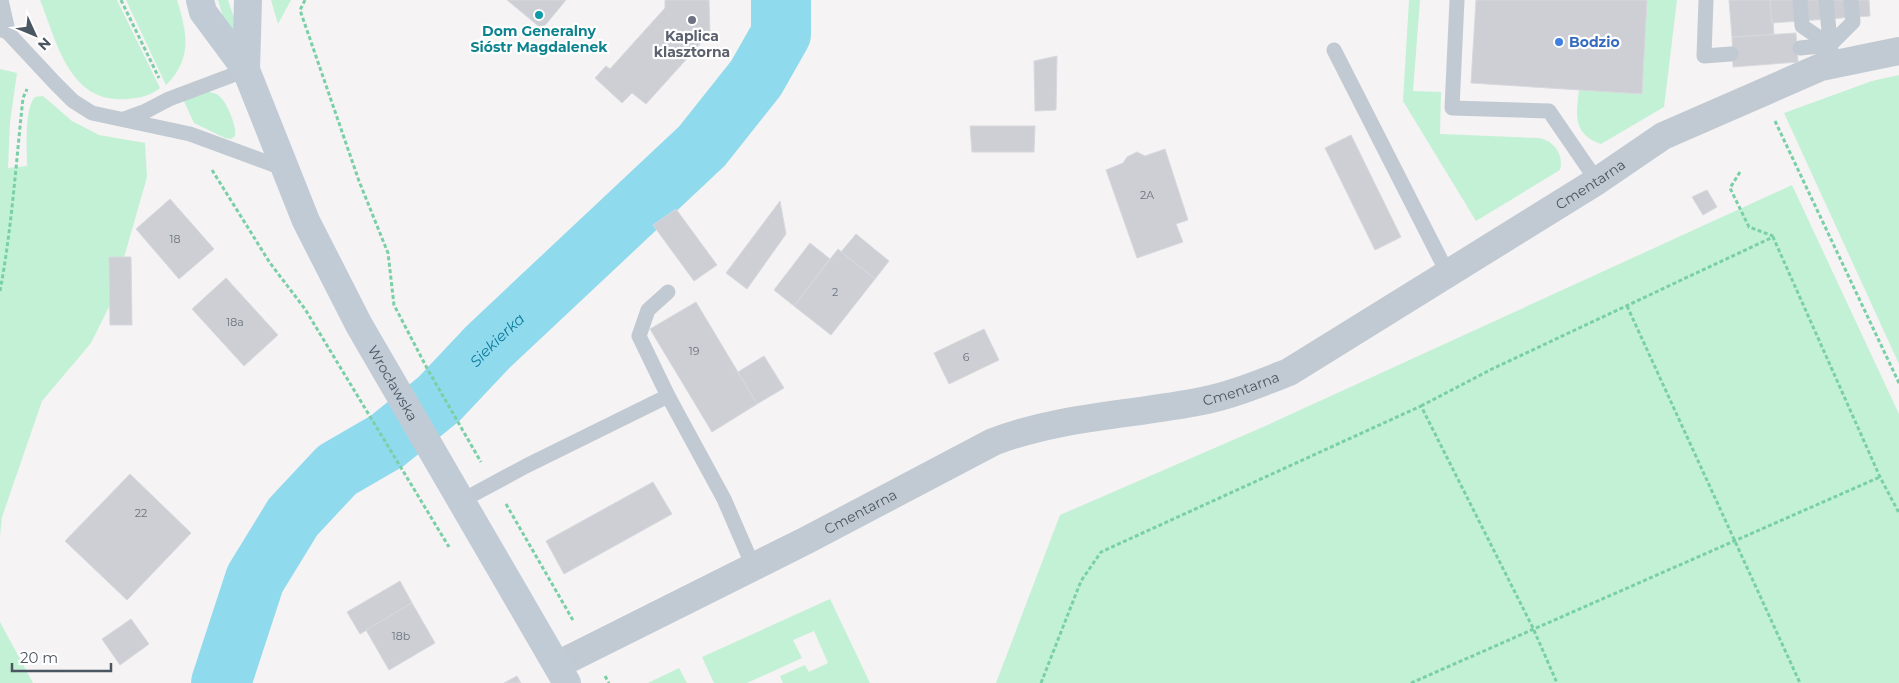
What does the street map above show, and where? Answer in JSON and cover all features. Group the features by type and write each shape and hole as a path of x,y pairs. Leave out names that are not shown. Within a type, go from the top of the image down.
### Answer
{"main road":[{"name":"Wrocławska","path":"200,0 203,12 246,70 306,221 359,325 562,674"},
{"name":"Wrocławska","path":"246,70 248,0"}],"street":[{"name":"Cmentarna","path":"562,674 589,648 994,442 1019,432 1058,423 1204,401 1289,372 1447,272 1597,181 1663,136 1821,67 1831,55 1899,51"}],"lane":[{"path":"1,0 2,28 73,101 92,113 190,134 285,169"},
{"path":"1457,0 1452,108 1549,111 1597,181"},
{"path":"1706,0 1704,56 1731,54"},
{"path":"1800,0 1802,26 1831,55"},
{"path":"1826,0 1831,55"},
{"path":"1831,55 1853,22 1852,0"},
{"path":"1800,48 1831,55"},
{"path":"1334,50 1447,272"},
{"path":"123,119 146,111 169,99 246,70"},
{"path":"668,292 648,310 639,336 668,396 724,499 753,566"},
{"path":"461,501 668,396"}],"path":[{"path":"121,0 169,99"},
{"path":"304,0 300,10 359,182 388,253 394,305 428,370 609,683"},
{"path":"0,291 7,254 14,196 23,98 28,86 42,69"},
{"path":"1762,93 1899,383"},
{"path":"190,134 270,263 305,308 398,462"},
{"path":"1740,172 1730,188 1749,226 1773,236 1880,477 1899,513"},
{"path":"1041,683 1081,581 1101,552 1421,406 1492,369 1773,236"},
{"path":"1627,306 1800,683"},
{"path":"1421,406 1533,628 1557,683"},
{"path":"1411,683 1880,477"}],"green space":[{"path":"40,0 117,0 160,88 144,96 127,99 107,98 91,92 78,81 68,67"},
{"path":"126,0 177,0 185,34 184,55 175,75 166,85"},
{"path":"218,0 228,0 239,32 229,37"},
{"path":"271,0 291,0 278,24"},
{"path":"1409,0 1420,0 1413,91 1441,92 1440,134 1539,138 1553,145 1561,159 1560,170 1476,221 1403,101"},
{"path":"1647,0 1677,0 1664,107 1601,144 1585,135 1578,123 1579,90 1642,94"},
{"path":"0,69 17,73 10,122 8,168 27,166 29,111 35,97 43,96 72,121 99,135 145,143 147,177 111,303 91,343 42,401 2,517 0,536"},
{"path":"1899,75 1899,364 1784,113 1872,81"},
{"path":"202,90 218,95 224,102 234,126 235,136 231,139 194,123 183,99"},
{"path":"1792,185 1899,414 1899,683 996,683 1060,515 1263,427"},
{"path":"830,599 870,683 783,683 780,676 805,665 809,672 828,663 814,631 793,640 802,658 747,683 714,683 702,657"},
{"path":"0,622 33,683 0,683"},
{"path":"679,668 687,683 648,683"}],"building":[{"name":"Dom Generalny Sióstr Magdalenek","path":"507,0 566,0 542,29"},
{"path":"665,0 709,0 710,33 646,104 632,93 622,103 595,78 606,66 610,69 665,8"},
{"name":"Bodzio","path":"1476,0 1647,0 1642,94 1471,83"},
{"path":"1729,0 1772,0 1774,35 1732,37"},
{"path":"1770,0 1869,0 1870,16 1772,23"},
{"path":"1796,33 1798,62 1733,67 1732,37"},
{"path":"1057,56 1056,110 1035,111 1034,61"},
{"path":"970,126 1035,126 1034,152 972,152"},
{"path":"1351,135 1401,237 1375,250 1325,148"},
{"path":"1165,149 1188,220 1176,224 1183,242 1137,258 1106,170 1123,163 1127,157 1137,152 1145,156"},
{"path":"1707,190 1717,207 1703,215 1692,197"},
{"path":"170,199 214,249 179,279 136,229"},
{"path":"780,201 786,234 747,289 726,273"},
{"path":"676,209 717,265 694,281 653,225"},
{"path":"856,234 889,261 875,279 841,252"},
{"path":"810,243 830,259 794,306 774,290"},
{"path":"838,249 875,279 831,335 794,306"},
{"path":"109,257 131,257 132,325 110,325"},
{"path":"226,278 278,335 244,366 192,309"},
{"path":"696,302 757,404 712,432 650,329"},
{"path":"984,329 999,360 949,384 934,353"},
{"path":"764,356 784,388 757,404 738,372"},
{"path":"130,474 191,533 127,600 65,541"},
{"path":"653,482 672,514 564,574 546,541"},
{"path":"400,581 412,603 360,634 347,612"},
{"path":"412,603 435,643 389,670 366,630"},
{"path":"131,619 149,644 120,665 102,639"},
{"path":"517,676 521,683 504,683"}],"waterway":[{"name":"Siekierka","path":"221,683 255,579 293,517 337,470 387,441 439,399 488,347 702,146 756,78 781,34 781,0"}],"place":[{"name":"Dom Generalny Sióstr Magdalenek","path":"539,15"},
{"name":"Kaplica klasztorna","path":"692,20"},
{"name":"Bodzio","path":"1559,42"}]}
